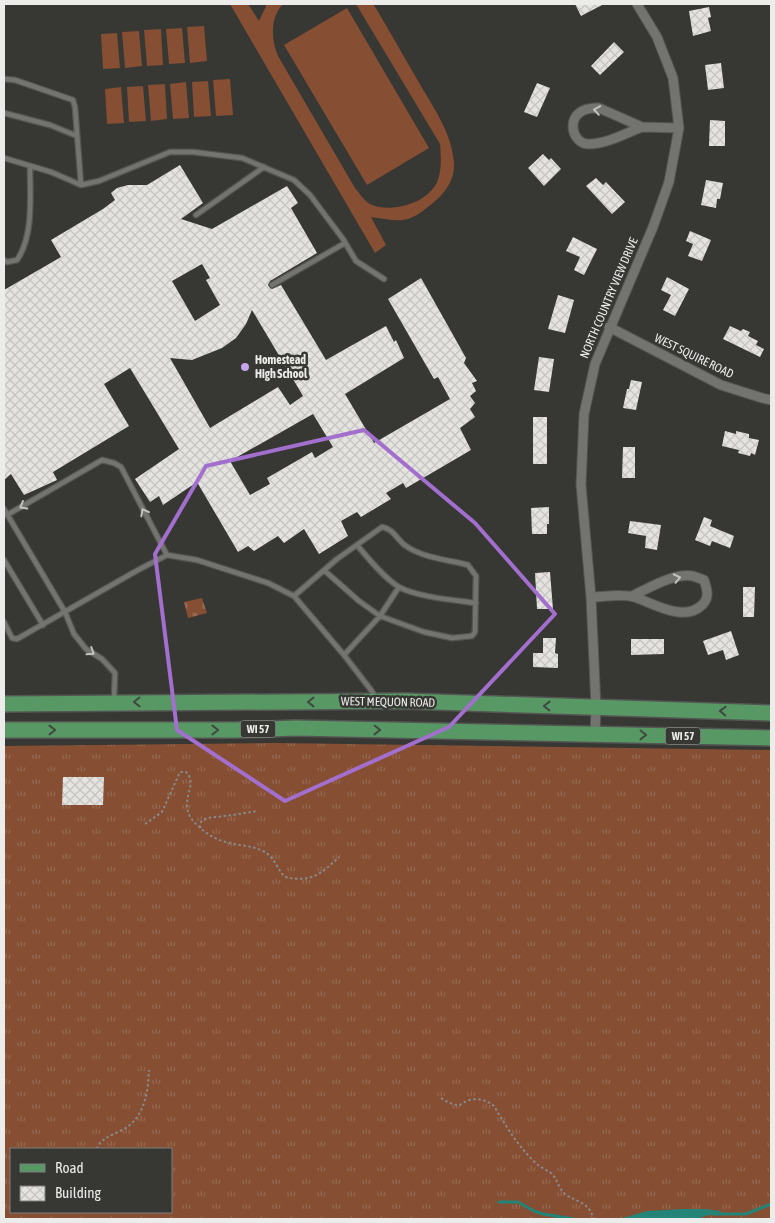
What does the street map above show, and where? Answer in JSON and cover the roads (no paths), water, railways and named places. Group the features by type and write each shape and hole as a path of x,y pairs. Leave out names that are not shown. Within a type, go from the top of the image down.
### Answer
{"main road":[{"name":"WEST MEQUON ROAD","path":"4,704 377,702 771,713"},
{"name":"WI 57","path":"4,730 236,730 296,728 771,738"}],"street":[{"name":"NORTH COUNTRY VIEW DRIVE","path":"595,734 596,707 591,597 581,485 584,414 595,364 609,327 653,227 669,182 679,128 672,78 657,37 637,4"},
{"path":"642,127 603,142 590,144 577,139 573,129 578,113 586,108 604,110 642,127 679,128"},
{"name":"WEST SQUIRE ROAD","path":"609,327 721,385 771,400"},
{"path":"591,597 632,596 664,609 688,612 696,611 705,603 708,593 704,580 692,576 676,578 657,584 632,596"}],"lane":[{"path":"4,79 15,80 67,96 73,100 81,184"},
{"path":"4,113 50,125 77,136"},
{"path":"4,158 81,184 99,181 170,152 193,152 242,158 294,180 310,195 356,261 384,279"},
{"path":"4,260 7,262 17,260 23,251 28,230 30,166"},
{"path":"196,215 264,167"},
{"path":"272,284 345,243"},
{"path":"7,515 102,460 120,467 166,556"},
{"path":"4,509 65,612 74,634 86,649 102,659 115,673 113,703"},
{"path":"294,596 337,559 382,526 388,528 407,546 422,554 468,565 476,576 475,632 472,636 452,638 424,632 380,616 359,601 325,570"},
{"path":"357,545 372,563 399,587 422,594 476,603"},
{"path":"4,622 12,638 17,639 166,556 197,560 268,584 294,596 344,655 371,690 377,702"},
{"path":"4,560 42,625"},
{"path":"344,655 380,616 399,587"}],"water":[{"path":"684,1209 720,1211 721,1214 697,1219 619,1219 647,1211"}],"waterway":[{"path":"499,1202 518,1202 543,1214 574,1219"},
{"path":"721,1214 746,1214 771,1204"}],"place":[{"name":"Homestead High School","path":"245,367"}]}
